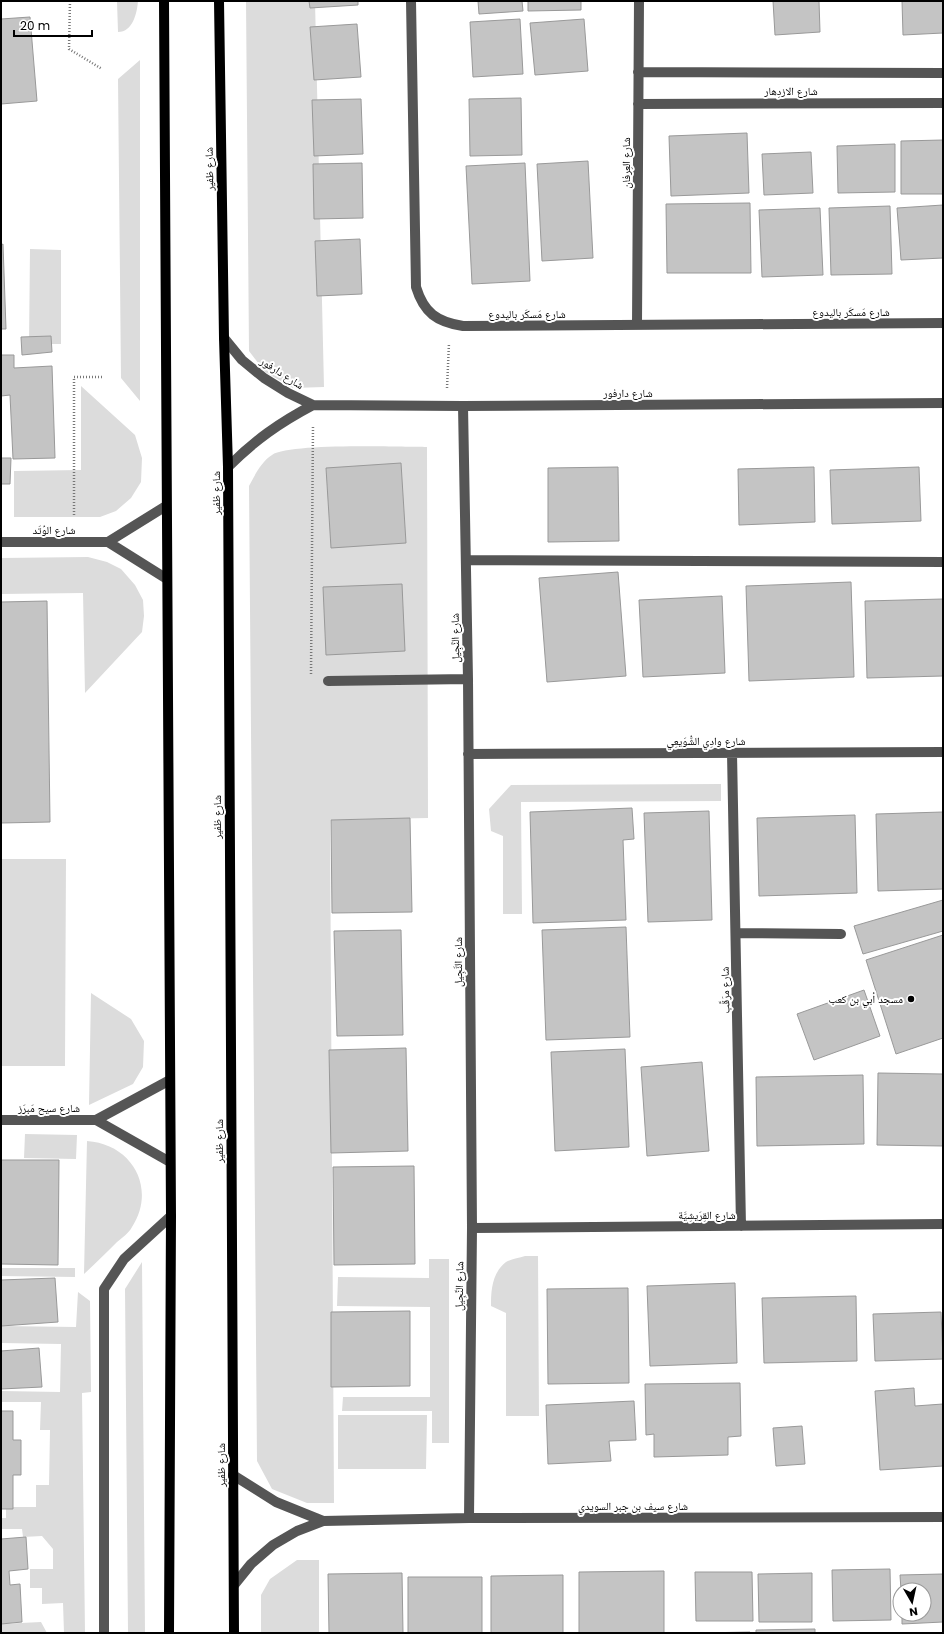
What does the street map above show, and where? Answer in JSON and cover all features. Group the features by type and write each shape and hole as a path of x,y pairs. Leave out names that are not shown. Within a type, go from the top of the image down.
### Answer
{"main road":[{"path":"164,1 171,1216 169,1633"},
{"name":"شارع ظفير","path":"219,1 224,338 228,467 234,1633"}],"street":[{"name":"شارع مَسكَر باليدوع","path":"411,1 416,287 420,299 427,310 437,319 450,324 463,326 943,323"},
{"name":"شارع العِرفان","path":"637,325 639,1"},
{"name":"شارع الازدِهار","path":"638,72 943,73"},
{"name":"شارع الازدِهار","path":"638,104 943,102"},
{"name":"شارع دارفور","path":"224,338 242,360 264,378 288,393 313,405 463,406 943,403"},
{"path":"228,467 246,448 267,432 313,405"},
{"name":"شارع النَّجِيل","path":"463,406 468,679 472,1228 469,1518"},
{"path":"166,506 108,542 167,579"},
{"name":"شارع الوُتَد","path":"1,542 108,542"},
{"path":"466,560 943,562"},
{"path":"328,681 468,679"},
{"name":"شارع وادِي الشُّوَيعِي","path":"468,754 943,752"},
{"name":"شارع مرَقَّب","path":"732,753 741,1226"},
{"path":"736,933 841,934"},
{"name":"شارع سيح مَبرَز","path":"1,1120 96,1120 170,1080"},
{"name":"شارع سيح مَبرَز","path":"96,1120 170,1162"},
{"path":"104,1633 104,1289 124,1259 171,1216"},
{"name":"شارع القِرَيشِيَّة","path":"472,1228 943,1224"},
{"name":"شارع سيف بن جبر السويدي","path":"233,1475 276,1502 323,1521"},
{"name":"شارع سيف بن جبر السويدي","path":"234,1585 251,1564 272,1545 296,1531 323,1521 469,1518 943,1517"}],"path":[{"path":"70,1 69,49 102,69"},
{"path":"446,406 450,324"},
{"path":"74,515 74,377 103,377"},
{"path":"313,405 310,681 328,681"}],"shaded area":[{"path":"117,1 138,1 137,11 131,25 127,29 118,32"},
{"path":"246,1 315,1 324,387 293,388 265,372 249,351"},
{"path":"140,60 140,401 121,378 118,79"},
{"path":"30,249 61,250 61,344 29,344"},
{"path":"81,386 135,435 142,458 141,482 131,498 116,511 100,517 14,517 14,471 81,470"},
{"path":"321,447 427,447 428,818 330,820 334,1503 307,1503 272,1489 257,1461 249,486 265,461 272,455 282,451"},
{"path":"88,557 107,562 121,569 135,585 143,600 144,616 142,632 85,693 83,593 1,594 1,558"},
{"path":"721,784 721,801 521,802 522,914 503,914 503,836 491,831 489,809 511,785"},
{"path":"1,859 66,859 65,1066 1,1066"},
{"path":"91,993 131,1019 144,1041 143,1067 133,1084 89,1105"},
{"path":"25,1134 77,1135 76,1159 24,1158"},
{"path":"87,1141 103,1144 117,1150 128,1159 136,1170 141,1183 142,1198 139,1212 131,1229 84,1274"},
{"path":"525,1256 538,1256 539,1416 506,1416 506,1313 491,1306 491,1294 493,1282 501,1266 508,1261"},
{"path":"429,1259 449,1259 449,1443 432,1443 432,1411 342,1411 343,1397 430,1397 430,1307 337,1306 338,1277 429,1278"},
{"path":"142,1262 145,1633 128,1633 125,1289"},
{"path":"1,1268 75,1268 75,1277 1,1276"},
{"path":"78,1292 90,1301 91,1392 82,1393 85,1633 64,1633 63,1603 42,1604 42,1588 30,1588 30,1569 53,1569 53,1549 42,1536 23,1537 22,1529 1,1529 1,1518 6,1518 6,1507 36,1507 36,1485 49,1485 50,1430 40,1430 41,1402 1,1402 1,1391 60,1392 61,1344 1,1343 1,1326 76,1327"},
{"path":"338,1415 427,1415 426,1469 338,1469"},
{"path":"297,1560 319,1560 319,1633 261,1633 261,1595 270,1579"},
{"path":"41,1622 47,1633 1,1633 1,1624"}],"building":[{"path":"309,1 358,1 358,5 310,8"},
{"path":"478,1 522,1 523,11 479,14"},
{"path":"528,1 581,1 581,10 528,11"},
{"path":"773,1 819,1 820,32 775,35"},
{"path":"902,1 943,1 943,33 903,35"},
{"path":"30,17 37,101 1,104 1,19"},
{"path":"520,19 523,74 473,77 470,22"},
{"path":"584,19 588,71 535,75 530,23"},
{"path":"357,24 361,77 314,80 310,27"},
{"path":"521,98 522,155 470,156 469,99"},
{"path":"361,99 363,154 314,156 312,100"},
{"path":"747,133 749,193 671,196 669,136"},
{"path":"943,140 943,194 901,194 901,141"},
{"path":"895,144 895,192 838,193 837,146"},
{"path":"811,152 813,193 764,195 762,154"},
{"path":"588,161 593,258 542,261 537,164"},
{"path":"362,163 363,218 314,219 313,164"},
{"path":"525,163 530,281 472,284 466,166"},
{"path":"750,203 751,273 667,273 666,204"},
{"path":"943,205 943,258 901,260 897,208"},
{"path":"890,206 892,274 831,275 829,208"},
{"path":"820,208 823,275 762,277 759,210"},
{"path":"360,239 362,294 317,296 315,241"},
{"path":"3,244 6,329 1,329 1,245"},
{"path":"51,336 52,352 22,355 21,337"},
{"path":"1,355 14,355 14,368 52,366 55,458 13,459 10,395 1,396"},
{"path":"1,458 11,458 10,484 1,484"},
{"path":"401,463 406,543 331,548 326,468"},
{"path":"618,467 619,541 548,542 548,468"},
{"path":"814,467 815,522 739,525 738,469"},
{"path":"919,467 921,521 832,524 830,470"},
{"path":"618,572 626,676 547,682 539,578"},
{"path":"851,582 854,677 749,681 746,586"},
{"path":"402,584 405,651 326,655 323,587"},
{"path":"722,596 725,673 643,677 639,600"},
{"path":"943,599 943,676 867,678 865,601"},
{"path":"47,601 50,822 1,823 1,602"},
{"path":"632,808 634,839 623,840 626,920 533,923 530,812"},
{"path":"709,811 712,920 648,922 644,813"},
{"path":"943,812 943,889 878,891 876,814"},
{"path":"855,815 857,893 759,896 757,818"},
{"path":"410,818 412,912 332,913 331,820"},
{"path":"943,900 943,931 863,954 854,926"},
{"path":"626,927 630,1037 546,1040 542,930"},
{"path":"401,930 403,1035 337,1036 334,931"},
{"name":"مسجد أبي بن كعب","path":"943,935 943,1038 896,1054 866,960"},
{"path":"864,990 880,1036 814,1060 797,1014"},
{"path":"406,1048 408,1151 331,1153 329,1050"},
{"path":"625,1049 629,1147 555,1151 551,1052"},
{"path":"702,1062 709,1151 647,1156 641,1067"},
{"path":"878,1073 943,1074 943,1146 877,1145"},
{"path":"863,1075 864,1144 757,1146 756,1077"},
{"path":"1,1160 59,1160 58,1265 1,1264"},
{"path":"414,1166 415,1264 334,1265 333,1167"},
{"path":"55,1278 58,1322 1,1326 1,1280"},
{"path":"735,1283 737,1363 650,1366 647,1286"},
{"path":"628,1288 629,1383 548,1384 547,1289"},
{"path":"856,1296 857,1361 764,1363 762,1298"},
{"path":"410,1311 410,1386 331,1387 331,1312"},
{"path":"941,1312 943,1359 875,1361 873,1314"},
{"path":"39,1348 42,1387 1,1389 1,1351"},
{"path":"740,1383 741,1436 728,1437 728,1455 654,1457 654,1434 646,1435 645,1384"},
{"path":"914,1388 915,1406 943,1404 943,1466 880,1470 875,1391"},
{"path":"634,1401 636,1440 609,1441 611,1461 548,1464 546,1405"},
{"path":"1,1411 13,1411 13,1440 21,1440 21,1475 13,1475 13,1509 1,1509"},
{"path":"802,1426 805,1464 776,1466 773,1428"},
{"path":"26,1537 28,1569 9,1571 10,1585 20,1584 22,1622 1,1624 1,1539"},
{"path":"890,1569 891,1620 833,1621 832,1570"},
{"path":"664,1571 664,1633 579,1633 579,1572"},
{"path":"695,1572 752,1572 753,1621 696,1621"},
{"path":"402,1573 403,1633 329,1633 328,1574"},
{"path":"812,1573 812,1622 759,1622 758,1574"},
{"path":"943,1574 943,1622 902,1624 902,1622 932,1622 932,1582 900,1582 900,1575"},
{"path":"563,1575 563,1633 491,1633 491,1576"},
{"path":"408,1577 482,1577 482,1633 408,1633"},
{"path":"815,1629 815,1633 756,1633 756,1630"},
{"path":"750,1632 750,1633 701,1633"}],"place":[{"name":"مسجد أبي بن كعب","path":"911,999"}]}
